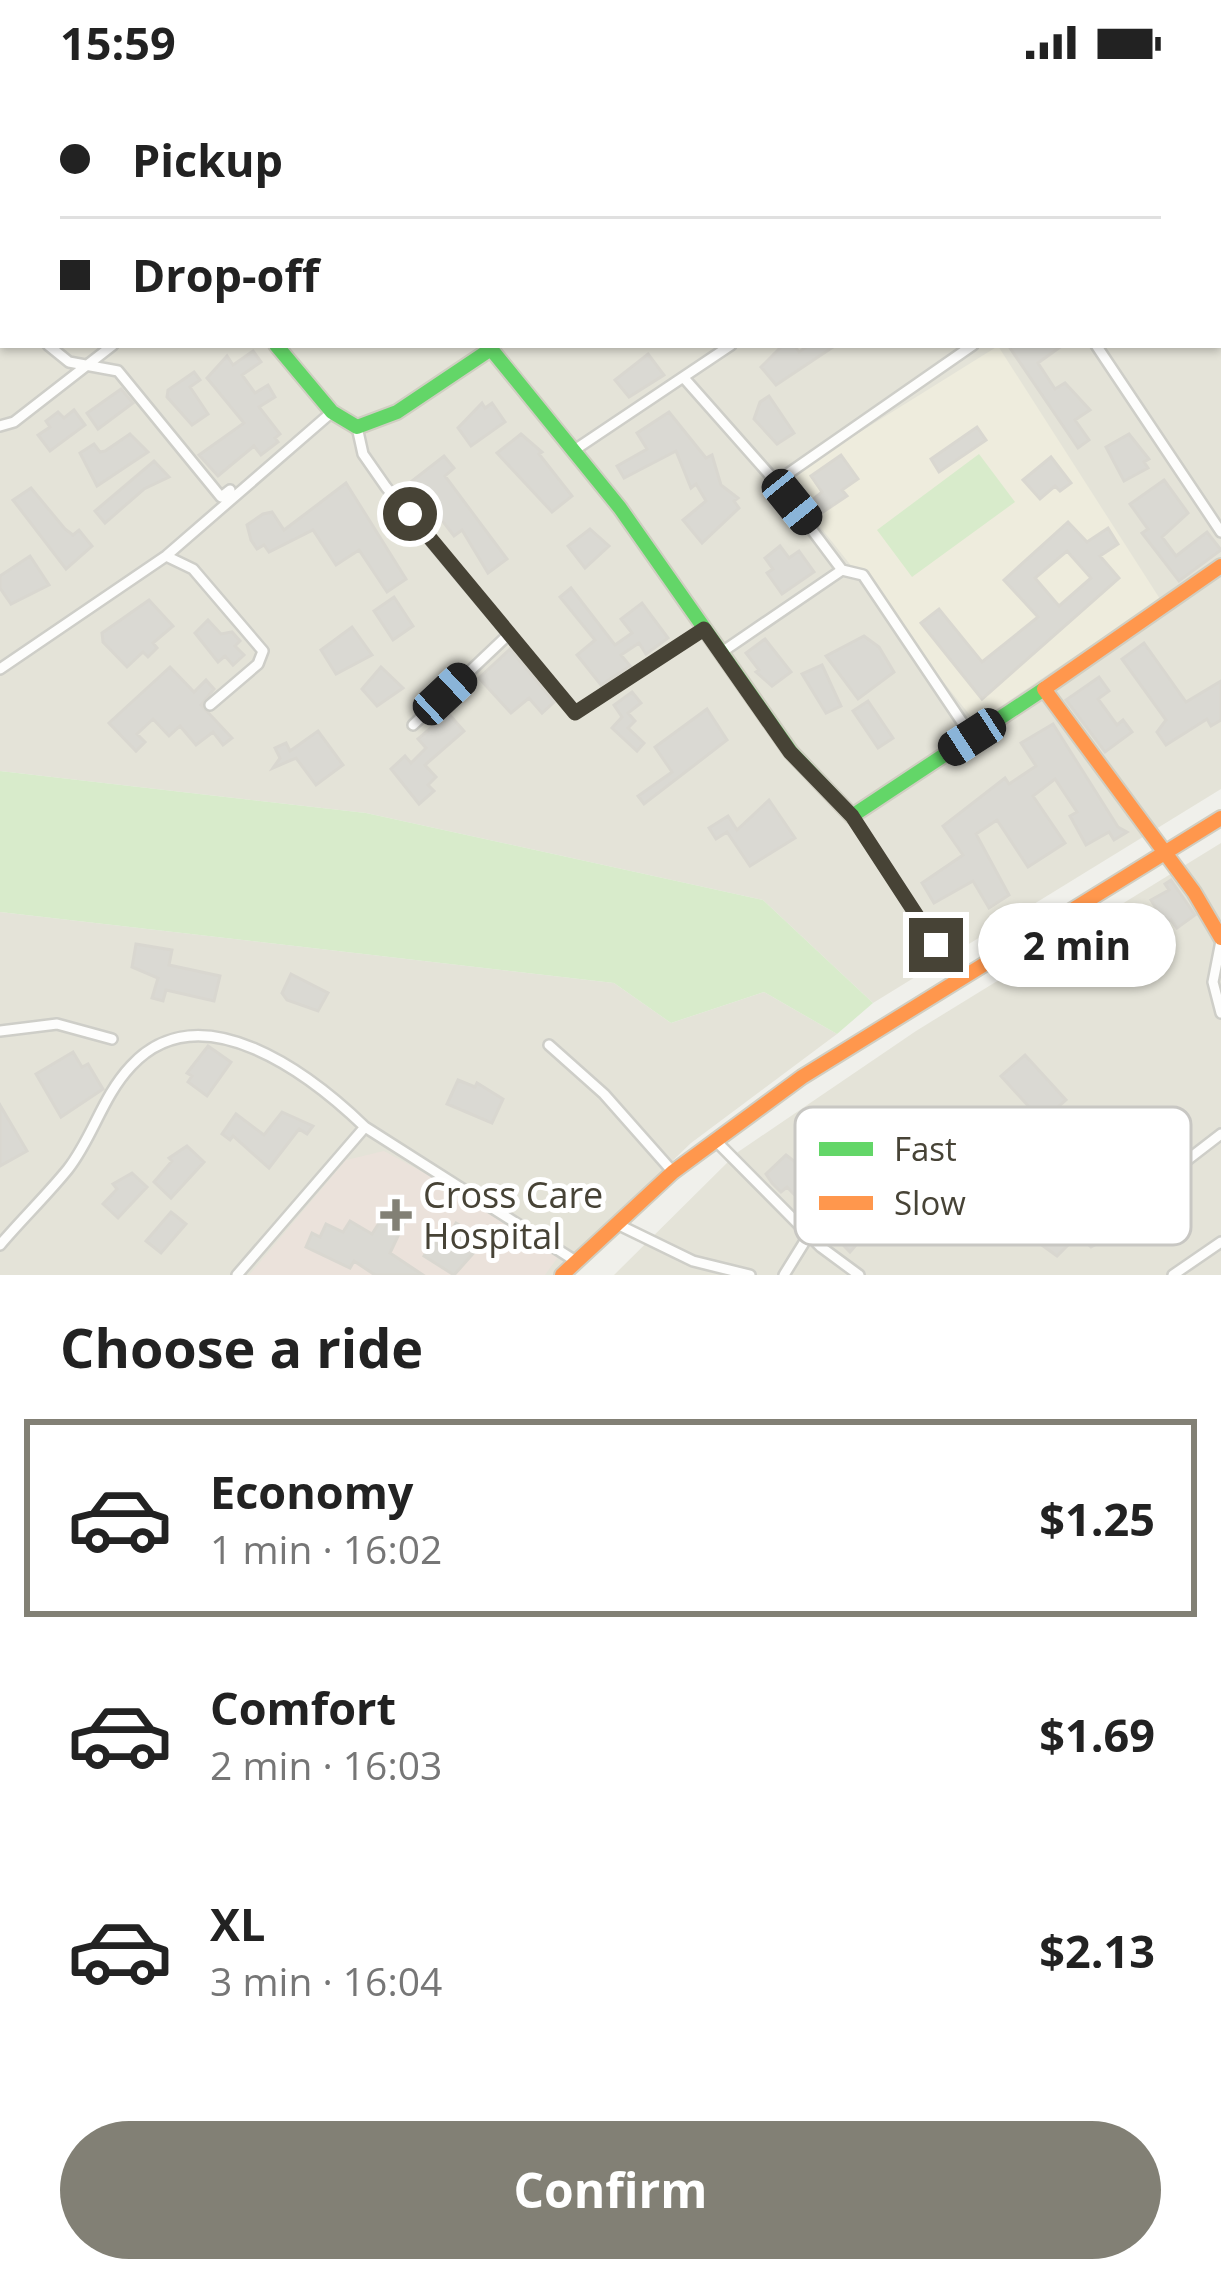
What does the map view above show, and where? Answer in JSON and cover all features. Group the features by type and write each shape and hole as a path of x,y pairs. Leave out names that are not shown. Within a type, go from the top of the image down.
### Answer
{"street":[{"path":"52,348 69,362 118,371 134,385 221,497 332,412"},
{"path":"0,426 14,422 110,348"},
{"path":"279,348 332,412 357,427 362,454 386,488 575,713 704,629"},
{"path":"357,427 397,412 492,348"},
{"path":"494,348 722,652 790,752 852,816 957,977"},
{"path":"573,451 727,348"},
{"path":"776,482 970,348"},
{"path":"1098,348 1221,532"},
{"path":"684,378 776,482 842,570 863,575 972,737"},
{"path":"0,669 166,556 332,412"},
{"path":"166,556 193,569 263,650 258,664 210,705"},
{"path":"852,816 1221,566"},
{"path":"722,652 842,570"},
{"path":"413,725 508,634"},
{"path":"1044,689 1165,852 1221,939 1213,982 1221,1013"},
{"path":"562,1275 673,1172 715,1140 957,977 1221,818"},
{"path":"0,1031 57,1024 112,1040"},
{"path":"0,1246 69,1167 109,1092 135,1061 161,1045 191,1038 250,1046 331,1094 365,1127 574,1260"},
{"path":"549,1046 604,1094 673,1172"},
{"path":"237,1275 365,1127"},
{"path":"1191,1157 1221,1134"},
{"path":"715,1140 795,1218"},
{"path":"617,1224 713,1268 750,1275"},
{"path":"1173,1275 1221,1242"},
{"path":"784,1275 803,1245"},
{"path":"824,1245 859,1275"}],"shaded area":[{"path":"0,348 1221,348 1221,789 873,1003 763,900 366,813 0,771"},
{"path":"999,348 1160,599 976,723 783,480"},
{"path":"1221,843 1221,1275 614,1275 738,1152 795,1113 795,1245 1191,1245 1191,1107 804,1107 916,1031"},
{"path":"0,912 614,983 671,1023 764,992 837,1034 691,1143 554,1275 0,1275"},
{"name":"Cross Care Hospital","path":"384,1151 558,1257 545,1275 249,1275 346,1160"}],"green space":[{"path":"979,454 1015,502 912,577 877,530"},
{"path":"0,771 366,813 763,900 873,1003 837,1034 764,992 671,1023 614,983 0,912"}],"building":[{"path":"780,348 799,352 832,348 776,385 761,367"},
{"path":"1010,348 1059,348 1038,363 1055,389 1065,383 1090,410 1075,420 1089,440 1078,448"},
{"path":"253,351 261,362 242,375 255,393 268,385 275,397 259,407 280,434 275,438 278,442 261,455 254,446 218,476 199,455 244,423 207,378 227,356 233,365"},
{"path":"648,354 664,375 629,397 615,380"},
{"path":"194,372 200,380 190,387 208,414 192,425 167,397 168,390"},
{"path":"121,389 133,403 98,429 87,413"},
{"path":"769,396 794,433 777,444 754,419 760,402"},
{"path":"482,403 485,408 492,403 505,422 471,446 458,428"},
{"path":"74,410 85,425 50,451 38,435 50,427 46,421 58,412 64,418"},
{"path":"669,412 706,458 712,455 721,485 738,498 734,501 739,508 702,543 683,520 706,501 696,484 691,488 676,451 624,478 617,466 647,449 637,433"},
{"path":"977,427 986,440 939,472 931,459"},
{"path":"130,434 148,452 97,486 80,453 94,444 105,451"},
{"path":"521,434 542,452 539,454 572,496 552,512 497,453"},
{"path":"1129,434 1149,459 1144,462 1148,468 1124,481 1106,447"},
{"path":"841,455 858,479 842,490 847,496 820,514 811,501 822,492 811,476"},
{"path":"444,456 454,468 445,476 507,559 488,573 462,530 454,536 412,481"},
{"path":"1051,457 1071,483 1060,491 1055,486 1040,499 1023,480"},
{"path":"154,461 169,477 144,489 105,523 95,511"},
{"path":"1164,480 1188,513 1162,537 1176,556 1207,532 1221,550 1179,581 1142,533 1148,529 1130,504"},
{"path":"346,483 406,579 387,592 359,550 336,565 313,530 269,552 264,545 257,549 251,540 247,525 263,514 272,512 284,530"},
{"path":"31,488 65,529 73,535 79,530 92,546 66,569 13,500"},
{"path":"1068,522 1087,542 1108,528 1118,544 1100,556 1119,578 982,699 921,623 939,609 982,662 1038,617 1004,580","holes":["1067,551 1091,578 1059,606 1035,578"]},
{"path":"590,529 609,546 585,568 568,546"},
{"path":"780,546 789,558 799,551 814,572 782,594 767,573 773,569 765,558"},
{"path":"30,556 49,585 11,604 0,588 0,576"},
{"path":"571,588 615,645 632,633 621,619 642,603 668,638 646,654 639,643 621,655 630,666 601,685 577,655 595,640 560,597"},
{"path":"394,597 413,626 393,640 374,611"},
{"path":"149,600 173,626 153,643 157,648 148,657 143,652 127,667 103,642 102,633"},
{"path":"208,620 221,634 232,632 240,641 235,646 244,655 233,665 225,656 218,662 195,633"},
{"path":"352,627 372,655 336,674 321,650"},
{"path":"864,636 879,647 894,672 858,699 826,656"},
{"path":"765,639 791,672 772,686 756,672 746,653"},
{"path":"1144,643 1186,702 1221,681 1221,720 1211,726 1207,719 1166,745 1157,732 1166,720 1122,659"},
{"path":"510,649 554,702 542,713 529,698 511,713 479,678"},
{"path":"822,665 841,706 826,713 802,674"},
{"path":"170,667 194,692 206,680 214,689 201,705 232,738 223,745 213,732 196,745 180,726 169,736 153,719 137,734 145,742 136,751 109,723"},
{"path":"381,667 403,688 377,706 362,689"},
{"path":"1099,677 1109,691 1098,699 1117,725 1123,720 1132,732 1105,752 1066,700"},
{"path":"632,692 641,703 628,713 635,721 628,728 644,743 637,751 612,728 622,717 614,705"},
{"path":"868,701 893,738 878,748 853,711"},
{"path":"707,709 727,740 644,804 638,796 672,772 655,747"},
{"path":"448,713 464,731 425,765 436,777 428,785 434,791 419,804 391,769 405,756 411,763 426,748 418,739"},
{"path":"1053,724 1118,827 1127,832 1114,840 1109,832 1086,845 1070,816 1077,812 1055,779 1033,796 1065,843 1028,867 997,820 976,834 1009,895 989,908 973,881 934,903 922,883 963,855 943,826 1005,778 1009,784 1036,766 1021,743"},
{"path":"318,731 343,765 316,785 296,758 273,768 280,758 275,748 286,743 290,751"},
{"path":"769,800 795,838 750,866 727,832 716,839 709,828 728,816 737,830"},
{"path":"1171,880 1195,915 1177,928 1171,920 1166,924 1151,900 1169,890 1165,884"},
{"path":"136,944 172,950 169,965 220,976 214,1001 166,990 163,1001 152,998 158,978 132,967"},
{"path":"291,974 328,993 318,1011 287,1000 282,993"},
{"path":"208,1046 231,1062 207,1096 188,1082 192,1076 187,1073"},
{"path":"73,1052 82,1067 88,1064 103,1089 61,1117 36,1074"},
{"path":"1025,1055 1066,1100 1058,1107 1029,1107 1001,1076"},
{"path":"458,1080 475,1087 477,1083 503,1099 492,1123 447,1104"},
{"path":"0,1105 27,1151 0,1166"},
{"path":"282,1112 313,1126 307,1134 299,1129 269,1168 233,1136 230,1140 222,1134 236,1114 264,1135"},
{"path":"187,1146 204,1162 171,1198 154,1182 172,1161 169,1158"},
{"path":"786,1155 795,1162 795,1195 787,1187 781,1192 766,1174"},
{"path":"132,1173 147,1187 118,1218 103,1204 117,1189 113,1184"},
{"path":"390,1206 407,1217 390,1253 423,1275 375,1275 354,1261 350,1268 306,1247 312,1233 320,1237 326,1224 343,1232 350,1221 372,1234"},
{"path":"171,1212 186,1224 161,1253 146,1241"},
{"path":"456,1223 485,1240 454,1275 424,1256 433,1241 442,1247"},
{"path":"1042,1245 1068,1245 1057,1256"}],"traffic: fast":[{"path":"279,348 332,412 357,427 397,412 491,349 620,508 791,752 852,816 1044,689"}],"traffic: slow":[{"path":"1221,566 1044,689 1194,892 1221,938"},
{"path":"562,1275 673,1172 802,1077 1221,818"}],"place":[{"name":"Cross Care Hospital","path":"396,1215"}],"route":[{"path":"410,514 575,713 704,629 790,752 852,816 936,945"}]}
